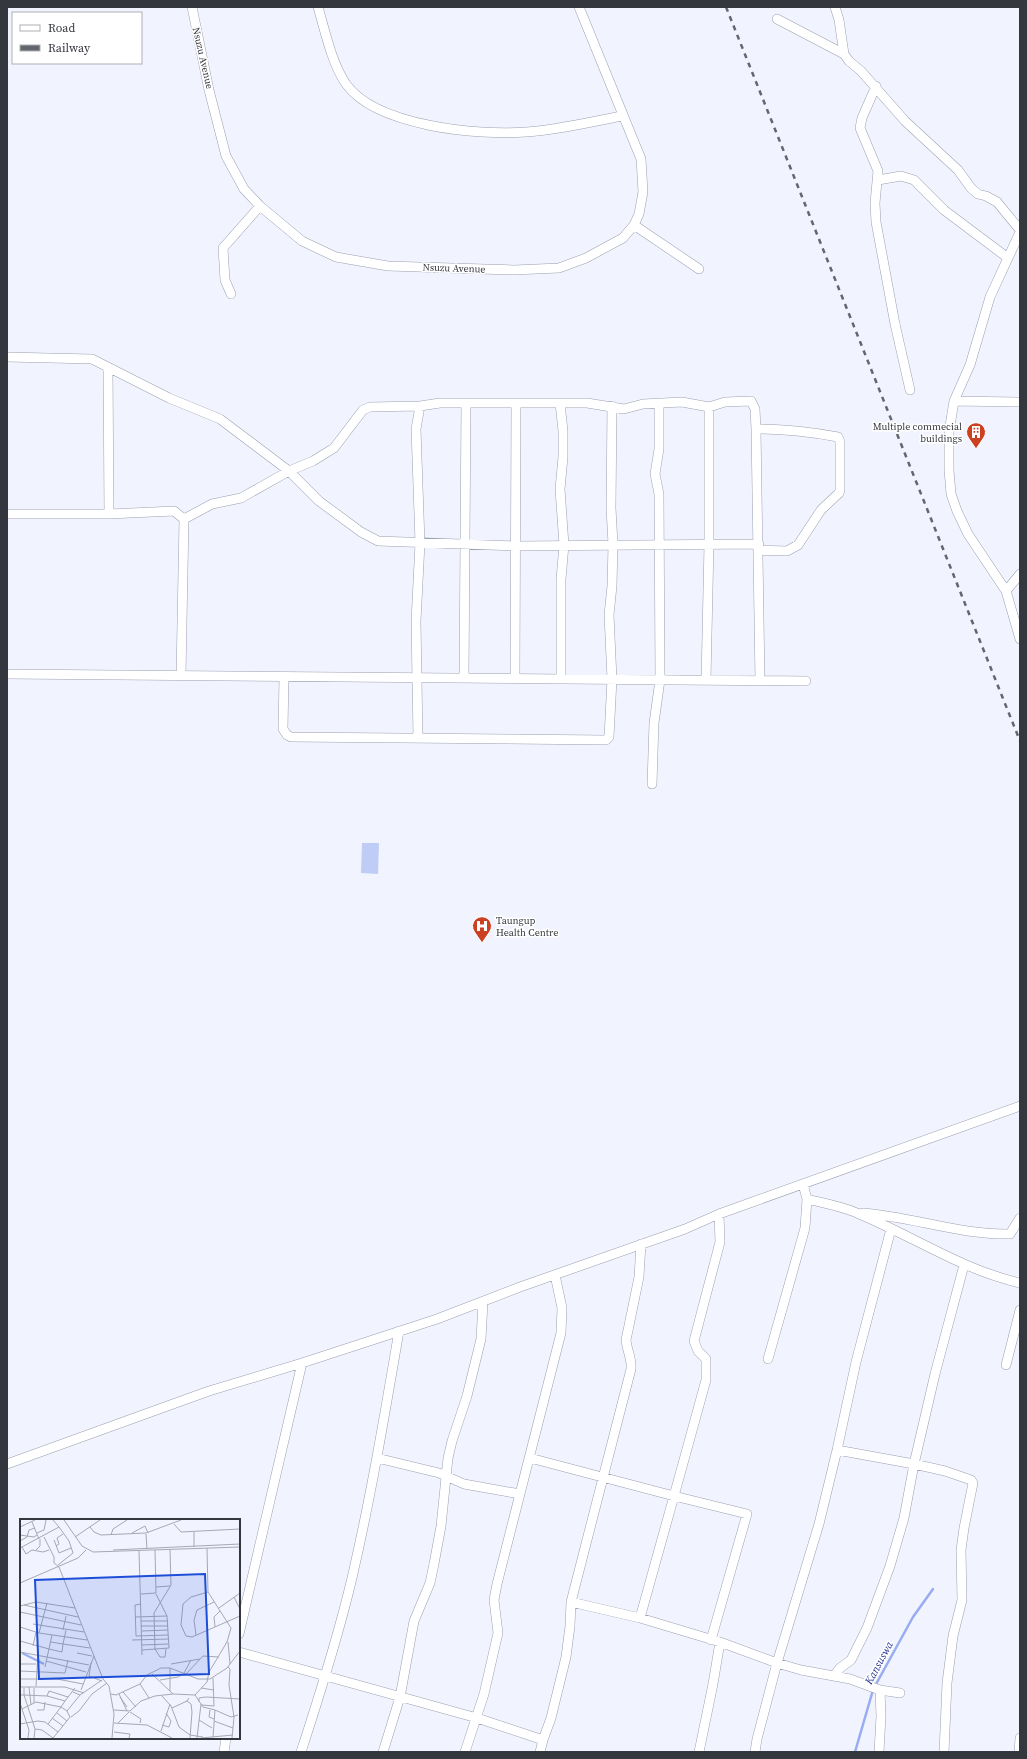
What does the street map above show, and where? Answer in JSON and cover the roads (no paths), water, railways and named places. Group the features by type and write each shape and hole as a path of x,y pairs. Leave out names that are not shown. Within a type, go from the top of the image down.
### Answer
{"street":[{"name":"Nsuzu Avenue","path":"192,7 226,156 244,189 260,206 302,241 336,257 388,266 514,270 559,268 586,258 623,238 634,225 639,214 643,192 641,159 622,116 579,7"},
{"path":"318,7 333,56 346,84 362,100 388,113 415,123 470,131 525,132 562,128 622,116"},
{"path":"835,7 839,20 844,54"},
{"path":"777,18 844,54 876,86 895,110 958,170 971,188 978,194 986,196 997,202 1020,231 1017,246 1008,258 990,297 970,365 954,401 949,432 951,494 957,512 968,534 1006,591 1020,639"},
{"path":"876,86 862,118 860,128 863,138 876,162 878,171 875,203 876,222 895,324 910,390"},
{"path":"878,180 902,176 914,180 944,210 1008,258"},
{"path":"231,294 225,280 222,248 260,206"},
{"path":"634,225 699,269"},
{"path":"7,357 92,359 169,398 220,419 289,471 319,501 371,538 378,540 516,546 709,544 759,547 787,551 798,545 821,510 840,490 840,442 838,436 784,430 756,429"},
{"path":"108,367 109,514"},
{"path":"184,519 212,504 241,498 289,471 313,461 334,448 363,410 370,407 420,406 440,403 560,403 624,408 643,404 682,402 709,407 725,402 751,401 755,409 756,429 760,681"},
{"path":"954,401 1020,402"},
{"path":"515,679 516,403"},
{"path":"560,403 563,431 563,457 560,489 564,545 561,579 561,679"},
{"path":"652,784 654,723 660,680 659,494 655,474 659,449 659,403"},
{"path":"464,678 466,545 464,464 466,404"},
{"path":"418,738 416,621 420,543 416,429 420,406"},
{"path":"284,677 283,729 286,735 291,737 606,740 610,733 612,680 609,615 614,544 611,508 612,406"},
{"path":"706,680 709,544 709,407"},
{"path":"7,514 109,514 174,511 184,519"},
{"path":"181,675 184,519"},
{"path":"1006,591 1020,574"},
{"path":"7,674 806,681"},
{"path":"7,1464 208,1391 302,1363 483,1302 685,1229 719,1214 1020,1106"},
{"path":"768,1359 805,1228 807,1199 802,1184"},
{"path":"807,1199 857,1213 900,1218 949,1229 1001,1234 1010,1234 1020,1218"},
{"path":"857,1213 964,1266 998,1278 1020,1283"},
{"path":"640,1618 706,1380 706,1359 698,1351 694,1341 720,1242 719,1214"},
{"path":"755,1752 777,1663 818,1524 837,1450 856,1362 891,1230"},
{"path":"540,1752 551,1718 566,1657 571,1602 631,1369 632,1361 626,1348 626,1340 639,1277 641,1244"},
{"path":"834,1676 840,1668 851,1660 867,1628 884,1584 904,1518 914,1464 964,1266"},
{"path":"465,1752 477,1718 498,1633 494,1600 496,1584 530,1458 561,1333 562,1308 555,1275"},
{"path":"383,1752 400,1697 414,1620 430,1583 442,1526 452,1441 467,1396 481,1339 483,1302"},
{"path":"1006,1366 1020,1310"},
{"path":"301,1752 326,1677 352,1577 377,1458 399,1331"},
{"path":"240,1630 302,1363"},
{"path":"837,1450 945,1471 971,1480 974,1486 964,1528 961,1550 962,1600 951,1652 947,1683 944,1752"},
{"path":"377,1458 423,1468 464,1484 520,1494"},
{"path":"530,1458 747,1514 715,1641 713,1684 699,1752"},
{"path":"571,1602 640,1618 801,1670 834,1676 878,1689 900,1693"},
{"path":"240,1652 477,1718 543,1740"},
{"path":"878,1689 881,1716 878,1752"},
{"path":"1019,1752 1020,1738"},
{"path":"224,1752 226,1739"}],"waterway":[{"name":"Kansuswa","path":"875,1686 913,1617 933,1589"},
{"name":"Kansuswa","path":"855,1752 873,1690"}],"railway":[{"path":"726,7 1020,741"}],"place":[{"name":"Multiple commecial buildings","path":"976,449"},
{"name":"Taungup Health Centre","path":"482,943"}]}
